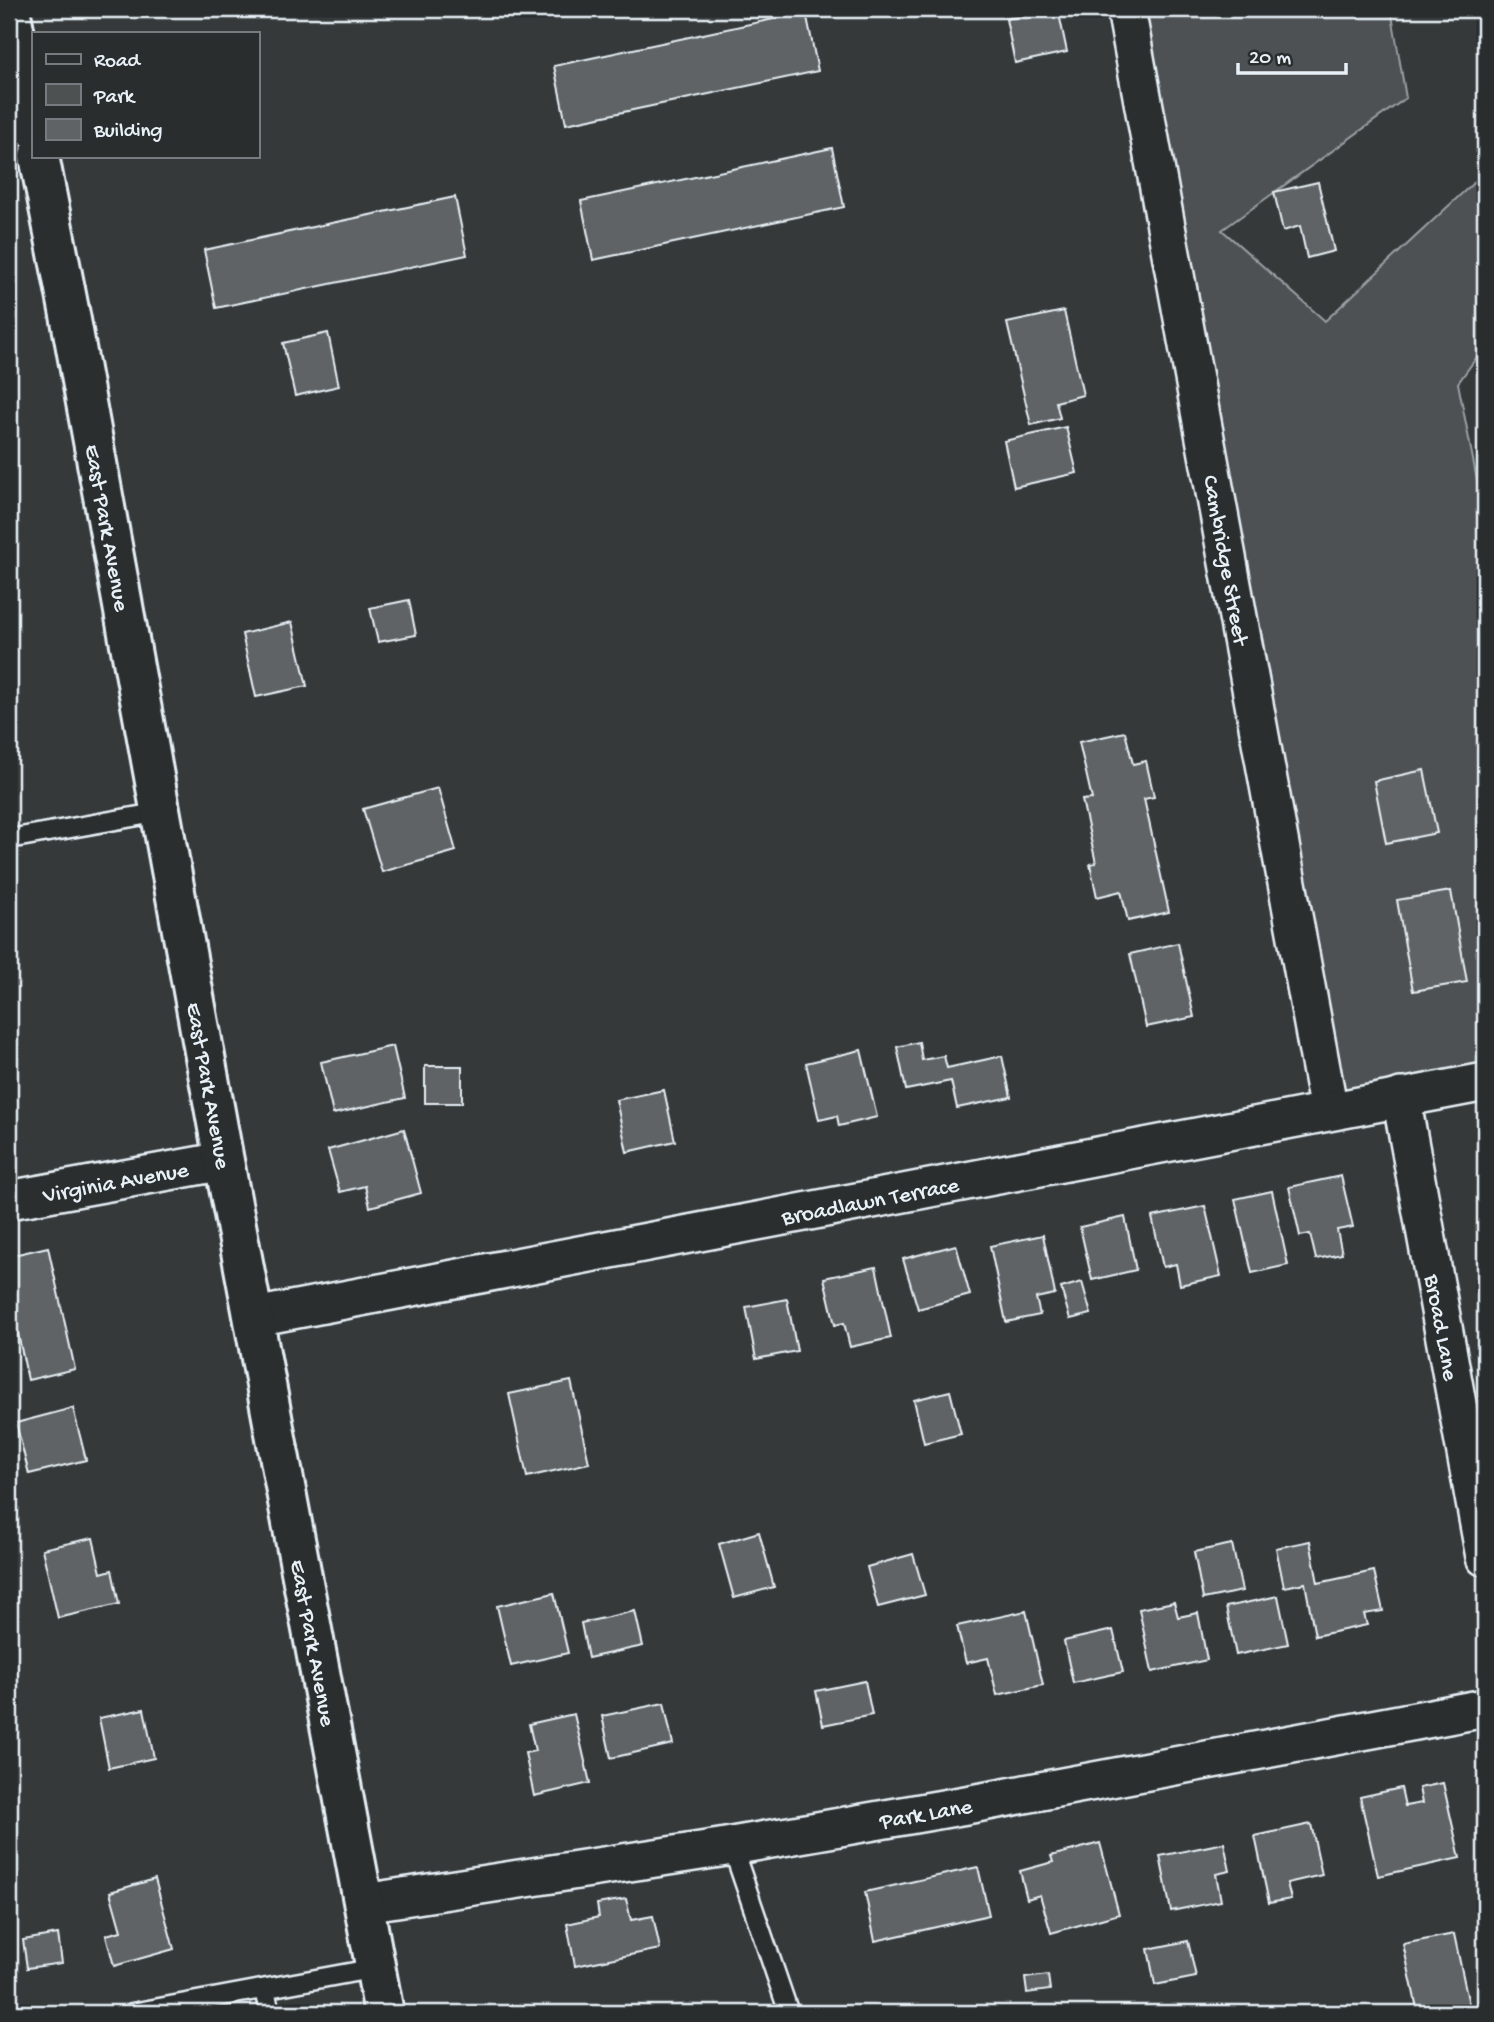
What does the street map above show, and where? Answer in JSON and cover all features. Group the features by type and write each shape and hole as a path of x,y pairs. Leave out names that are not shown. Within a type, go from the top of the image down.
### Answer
{"main road":[{"path":"10,9 32,123"},
{"name":"East Park Avenue","path":"39,158 384,2013"}],"street":[{"name":"Cambridge Street","path":"1126,9 1329,1111"},
{"name":"Broadlawn Terrace","path":"255,1317 1485,1082"},
{"name":"Broad Lane","path":"1401,1097 1485,1557"},
{"name":"Virginia Avenue","path":"9,1200 224,1161"},
{"name":"Park Lane","path":"364,1903 732,1846 1485,1708"}],"lane":[{"path":"9,839 160,812"},
{"path":"732,1846 789,2013"},
{"path":"132,2013 376,1968"},
{"path":"265,1989 270,2013"}],"green space":[{"path":"1128,9 1391,9 1406,98 1222,230 1325,321 1485,172 1485,346 1458,383 1485,521 1485,1093 1336,1122"}],"building":[{"path":"1058,9 1067,52 1015,63 1006,19"},
{"path":"806,12 818,71 566,124 554,66"},
{"path":"832,148 844,207 593,260 581,201"},
{"path":"1318,182 1334,251 1307,258 1300,226 1283,231 1274,192"},
{"path":"455,197 467,255 216,308 204,250"},
{"path":"1064,311 1083,395 1056,402 1060,418 1031,425 1007,323"},
{"path":"328,333 339,386 295,396 283,343"},
{"path":"1066,427 1077,473 1014,487 1004,441"},
{"path":"409,600 416,635 378,642 370,608"},
{"path":"292,622 307,686 256,697 242,634"},
{"path":"1125,732 1133,764 1146,761 1154,797 1144,799 1169,912 1128,921 1121,891 1097,897 1090,864 1096,863 1082,800 1092,799 1079,742"},
{"path":"1424,770 1437,833 1386,843 1374,781"},
{"path":"438,788 456,851 382,872 363,809"},
{"path":"1451,891 1467,982 1413,991 1397,900"},
{"path":"1178,943 1194,1017 1146,1027 1130,954"},
{"path":"919,1042 922,1060 944,1056 947,1068 1002,1056 1011,1097 957,1108 951,1081 906,1090 897,1047"},
{"path":"393,1046 405,1098 333,1114 321,1062"},
{"path":"861,1050 877,1117 839,1126 837,1116 819,1120 806,1063"},
{"path":"425,1066 462,1066 462,1103 425,1103"},
{"path":"664,1090 675,1141 627,1152 616,1100"},
{"path":"404,1129 421,1193 370,1207 365,1186 340,1192 328,1150"},
{"path":"1341,1176 1353,1227 1337,1230 1342,1254 1316,1259 1310,1234 1300,1236 1289,1187"},
{"path":"1272,1191 1288,1265 1252,1273 1235,1199"},
{"path":"1205,1206 1221,1276 1180,1285 1176,1264 1163,1267 1152,1217"},
{"path":"1125,1217 1136,1270 1092,1280 1080,1227"},
{"path":"1043,1235 1055,1294 1036,1298 1040,1315 1006,1322 990,1246"},
{"path":"956,1245 970,1295 918,1309 903,1259"},
{"path":"48,1247 75,1369 28,1380 9,1292 9,1256"},
{"path":"876,1267 891,1338 850,1347 844,1323 835,1325 824,1278"},
{"path":"1082,1282 1091,1314 1070,1319 1061,1288"},
{"path":"787,1299 797,1351 756,1359 746,1307"},
{"path":"571,1381 589,1463 527,1477 509,1394"},
{"path":"950,1391 961,1434 924,1443 914,1400"},
{"path":"73,1408 86,1460 29,1474 16,1423"},
{"path":"759,1532 774,1587 734,1598 719,1544"},
{"path":"93,1538 101,1573 112,1570 119,1604 58,1618 42,1549"},
{"path":"1310,1541 1318,1583 1374,1571 1383,1611 1364,1614 1367,1625 1315,1636 1305,1583 1284,1587 1276,1548"},
{"path":"1232,1544 1242,1591 1203,1599 1194,1552"},
{"path":"913,1554 925,1595 878,1607 867,1567"},
{"path":"554,1593 568,1653 511,1666 497,1606"},
{"path":"1278,1596 1288,1644 1236,1655 1226,1607"},
{"path":"1174,1602 1178,1617 1198,1613 1207,1660 1152,1672 1139,1609"},
{"path":"635,1611 643,1646 588,1658 581,1623"},
{"path":"1026,1611 1043,1685 997,1695 988,1658 966,1663 957,1626"},
{"path":"1113,1630 1123,1672 1073,1683 1064,1641"},
{"path":"865,1681 872,1715 823,1725 816,1691"},
{"path":"664,1703 673,1744 611,1758 602,1716"},
{"path":"144,1709 154,1758 109,1768 99,1718"},
{"path":"574,1714 590,1783 534,1796 525,1753 535,1751 529,1724"},
{"path":"1443,1783 1460,1858 1378,1876 1360,1797 1401,1788 1405,1806 1422,1803 1419,1788"},
{"path":"1311,1824 1322,1875 1287,1883 1291,1899 1269,1903 1255,1836"},
{"path":"1100,1843 1119,1914 1051,1933 1040,1895 1027,1899 1020,1871 1053,1862 1051,1856"},
{"path":"1224,1843 1230,1871 1216,1874 1221,1901 1171,1911 1160,1856"},
{"path":"978,1867 989,1915 875,1941 865,1892"},
{"path":"155,1879 174,1949 114,1966 106,1935 121,1931 110,1892"},
{"path":"626,1899 631,1920 653,1916 660,1949 575,1966 567,1924 599,1917 597,1904"},
{"path":"58,1934 62,1963 27,1968 23,1940"},
{"path":"1454,1934 1470,2009 1452,2013 1418,2013 1403,1944"},
{"path":"1188,1941 1196,1977 1155,1985 1148,1949"},
{"path":"1048,1975 1050,1990 1027,1993 1025,1978"}]}
